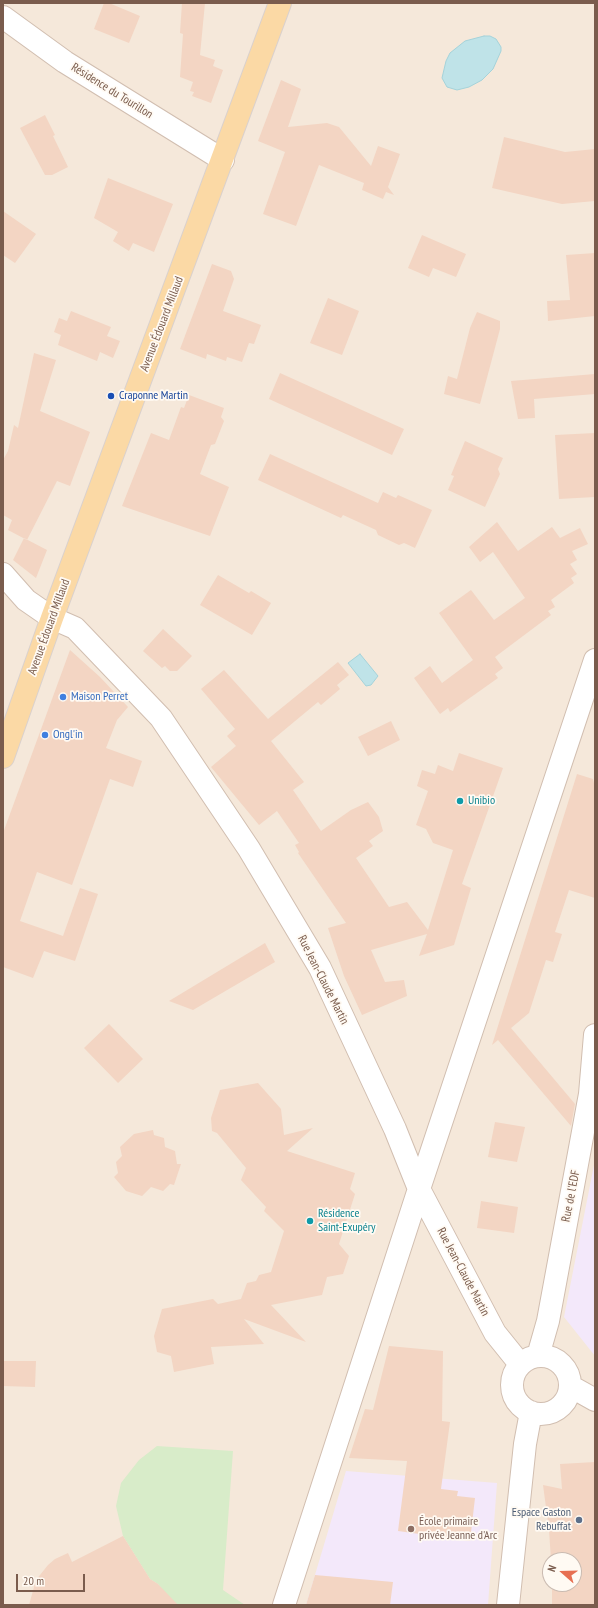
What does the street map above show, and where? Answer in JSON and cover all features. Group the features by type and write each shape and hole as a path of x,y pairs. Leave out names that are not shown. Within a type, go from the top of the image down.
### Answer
{"main road":[{"name":"Avenue Édouard Millaud","path":"3,757 52,618 280,3"}],"street":[{"name":"Résidence du Tourillon","path":"3,17 65,62 223,160"},
{"name":"Rue Jean-Claude Martin","path":"3,574 26,600 52,618 75,628 161,718 249,849 320,968 394,1129 419,1189 495,1333 529,1360"},
{"path":"284,1605 419,1189 595,660"},
{"name":"Rue de l'EDF","path":"529,1360 548,1321 590,1094 595,1035"},
{"path":"548,1356 557,1360 564,1367 569,1376 570,1386 568,1395 557,1409 549,1412 531,1412 517,1400 513,1391 513,1381 515,1372 529,1360 548,1356"},
{"path":"570,1386 595,1400"},
{"path":"508,1605 531,1412"}],"shaded area":[{"path":"3,3 595,3 595,1605 3,1605"},
{"path":"595,1160 595,1356 564,1317"},
{"name":"École primaire privée Jeanne d'Arc","path":"346,1471 497,1483 488,1605 306,1605"}],"green space":[{"path":"157,1446 233,1451 223,1590 245,1605 176,1605 158,1584 150,1579 123,1536 116,1506 121,1483 139,1460"}],"water":[{"path":"490,36 496,39 501,47 501,51 493,69 482,80 469,87 457,90 447,87 442,78 446,61 450,53 465,41"},
{"path":"360,654 378,676 371,685 366,686 348,663"}],"building":[{"path":"104,3 109,3 140,16 129,43 94,29"},
{"path":"182,3 205,3 200,55 215,60 213,66 223,70 211,103 192,96 194,92 190,91 193,82 180,77 183,34 180,33"},
{"path":"281,80 301,89 288,127 327,123 339,127 371,166 378,146 400,154 388,187 394,195 386,192 383,199 362,190 364,183 319,165 296,226 263,214 285,152 258,141"},
{"path":"45,115 68,167 52,175 45,175 20,128"},
{"path":"504,137 565,152 595,149 595,201 562,204 492,188"},
{"path":"108,178 173,204 154,252 133,243 129,251 113,241 118,232 94,218"},
{"path":"3,211 36,234 15,263 3,255"},
{"path":"422,235 466,254 456,277 433,268 429,277 408,268"},
{"path":"595,253 595,316 548,321 547,301 570,300 566,255"},
{"path":"212,264 231,271 234,279 223,311 261,325 254,344 249,343 242,362 227,357 226,361 207,354 206,359 180,349"},
{"path":"328,298 359,311 342,355 310,343"},
{"path":"71,311 111,327 107,336 120,341 113,358 100,352 97,361 58,345 61,335 54,332 59,318 67,321"},
{"path":"477,312 500,321 500,329 480,404 444,394 448,376 457,379 470,328"},
{"path":"34,353 56,360 40,411 90,432 70,486 57,481 27,540 8,530 12,520 3,515 3,460 8,451 14,425 18,428"},
{"path":"280,373 404,429 392,455 269,399"},
{"path":"595,374 595,394 534,399 535,418 518,419 511,381"},
{"path":"189,395 224,408 221,417 224,421 215,444 211,445 200,474 229,487 210,536 122,506 151,433 169,440 181,407 184,408"},
{"path":"595,433 595,497 559,499 555,435"},
{"path":"465,441 503,458 498,469 500,474 485,507 448,490 454,476 451,475"},
{"path":"270,454 378,503 383,492 396,498 398,495 432,510 415,548 404,543 399,545 378,535 376,530 343,515 341,518 258,480"},
{"path":"497,522 518,551 552,527 560,538 580,528 588,544 572,551 577,560 570,564 577,574 571,578 574,583 551,600 555,607 548,611 551,615 495,657 503,668 495,674 498,678 450,712 448,708 440,714 414,678 430,666 442,683 473,660 439,613 471,590 494,620 525,598 493,552 480,562 469,547"},
{"path":"24,538 47,550 36,578 13,560"},
{"path":"218,575 249,593 251,591 271,603 252,635 200,605"},
{"path":"163,629 192,656 177,671 170,671 165,666 162,668 143,651"},
{"path":"70,650 100,677 128,707 117,720 106,748 142,761 133,787 110,779 72,885 37,872 20,921 63,936 80,888 98,894 75,961 44,951 33,978 3,967 3,833"},
{"path":"338,662 349,675 337,685 340,689 321,705 318,702 271,741 304,782 293,790 321,831 351,810 368,802 379,817 383,831 369,841 373,846 356,858 389,907 407,902 428,930 453,850 433,843 426,829 416,825 428,791 417,786 422,770 435,774 438,765 453,771 459,753 503,768 462,884 471,888 454,945 419,956 427,934 371,950 385,982 404,980 407,996 362,1015 344,976 328,928 346,923 298,853 299,852 295,845 299,843 277,811 259,825 211,767 236,746 227,736 235,729 201,689 224,670 268,719"},
{"path":"391,721 400,740 368,756 358,737"},
{"path":"577,774 593,779 595,787 595,898 569,890 555,932 562,934 553,962 546,960 529,1013 511,1028 575,1104 571,1126 498,1040 492,1045"},
{"path":"265,943 275,962 193,1010 169,1001"},
{"path":"109,1024 143,1059 118,1083 84,1048"},
{"name":"Résidence Saint-Exupéry","path":"258,1083 281,1109 284,1135 313,1128 287,1151 355,1173 350,1189 355,1194 339,1244 349,1256 343,1274 327,1277 322,1295 271,1305 306,1342 244,1319 264,1344 211,1347 214,1364 174,1372 171,1356 157,1352 154,1336 162,1309 213,1299 218,1304 241,1299 247,1283 256,1281 259,1275 271,1272 284,1231 264,1211 266,1207 241,1180 246,1168 217,1133 212,1131 211,1118 220,1090"},
{"path":"495,1122 525,1127 517,1162 488,1157"},
{"path":"153,1130 154,1135 164,1138 165,1147 175,1151 177,1164 181,1164 174,1185 170,1184 163,1191 151,1187 142,1196 126,1191 114,1177 118,1173 116,1162 122,1156 120,1147 134,1134"},
{"path":"481,1201 518,1207 514,1233 477,1228"},
{"path":"389,1346 443,1351 442,1421 450,1422 441,1489 458,1491 457,1496 475,1498 470,1541 398,1531 407,1461 349,1458 365,1409 373,1410"},
{"path":"3,1361 36,1361 35,1387 3,1386"},
{"name":"Espace Gaston Rebuffat","path":"595,1462 595,1605 552,1605 552,1592 582,1592 582,1552 550,1552 543,1485 562,1489 560,1464"},
{"path":"123,1536 150,1579 158,1584 178,1605 29,1605 36,1580 55,1559 68,1553 72,1562"},
{"path":"315,1575 393,1582 390,1605 306,1605"}],"place":[{"name":"Craponne Martin","path":"111,396"},
{"name":"Maison Perret","path":"63,697"},
{"name":"Ongl'in","path":"45,735"},
{"name":"Unibio","path":"460,801"},
{"name":"Résidence Saint-Exupéry","path":"310,1221"},
{"name":"Espace Gaston Rebuffat","path":"579,1520"},
{"name":"École primaire privée Jeanne d'Arc","path":"411,1529"}]}
